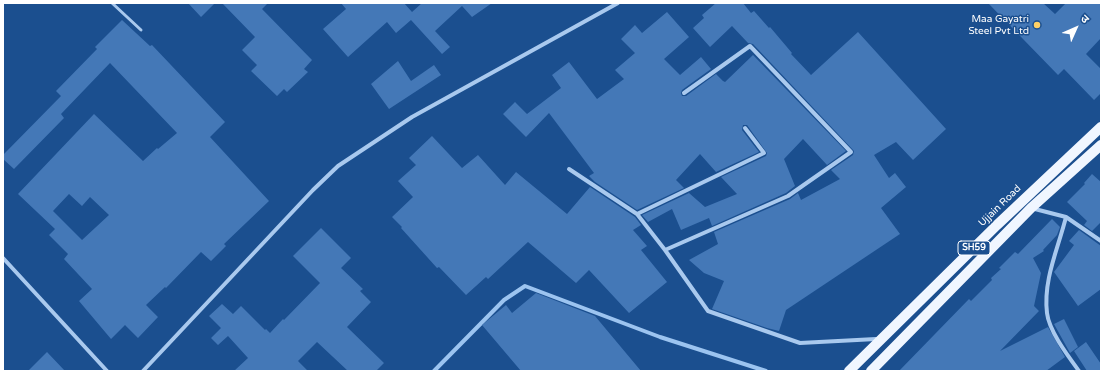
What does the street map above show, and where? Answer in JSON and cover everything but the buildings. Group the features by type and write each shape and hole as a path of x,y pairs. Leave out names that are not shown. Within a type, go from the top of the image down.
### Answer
{"main road":[{"name":"Ujjain Road","path":"849,371 997,225 1101,127"},
{"name":"SH59","path":"871,371 1031,208 1101,145"}],"street":[{"path":"143,371 313,190 338,166 412,117 618,3"},
{"path":"665,250 788,196 851,152 750,46 684,93"},
{"path":"637,214 764,153 745,128"},
{"path":"569,169 637,214 665,250 708,311 800,343 876,339 880,341"},
{"path":"1031,208 1066,217 1101,241"},
{"path":"1066,217 1061,239 1048,280 1047,314 1056,338 1079,371"},
{"path":"3,258 107,371"}],"lane":[{"path":"112,3 141,30"}],"waterway":[{"path":"434,371 504,300 525,286 660,337 766,371"}],"place":[{"name":"Maa Gayatri Steel Pvt Ltd","path":"1037,25"}]}
